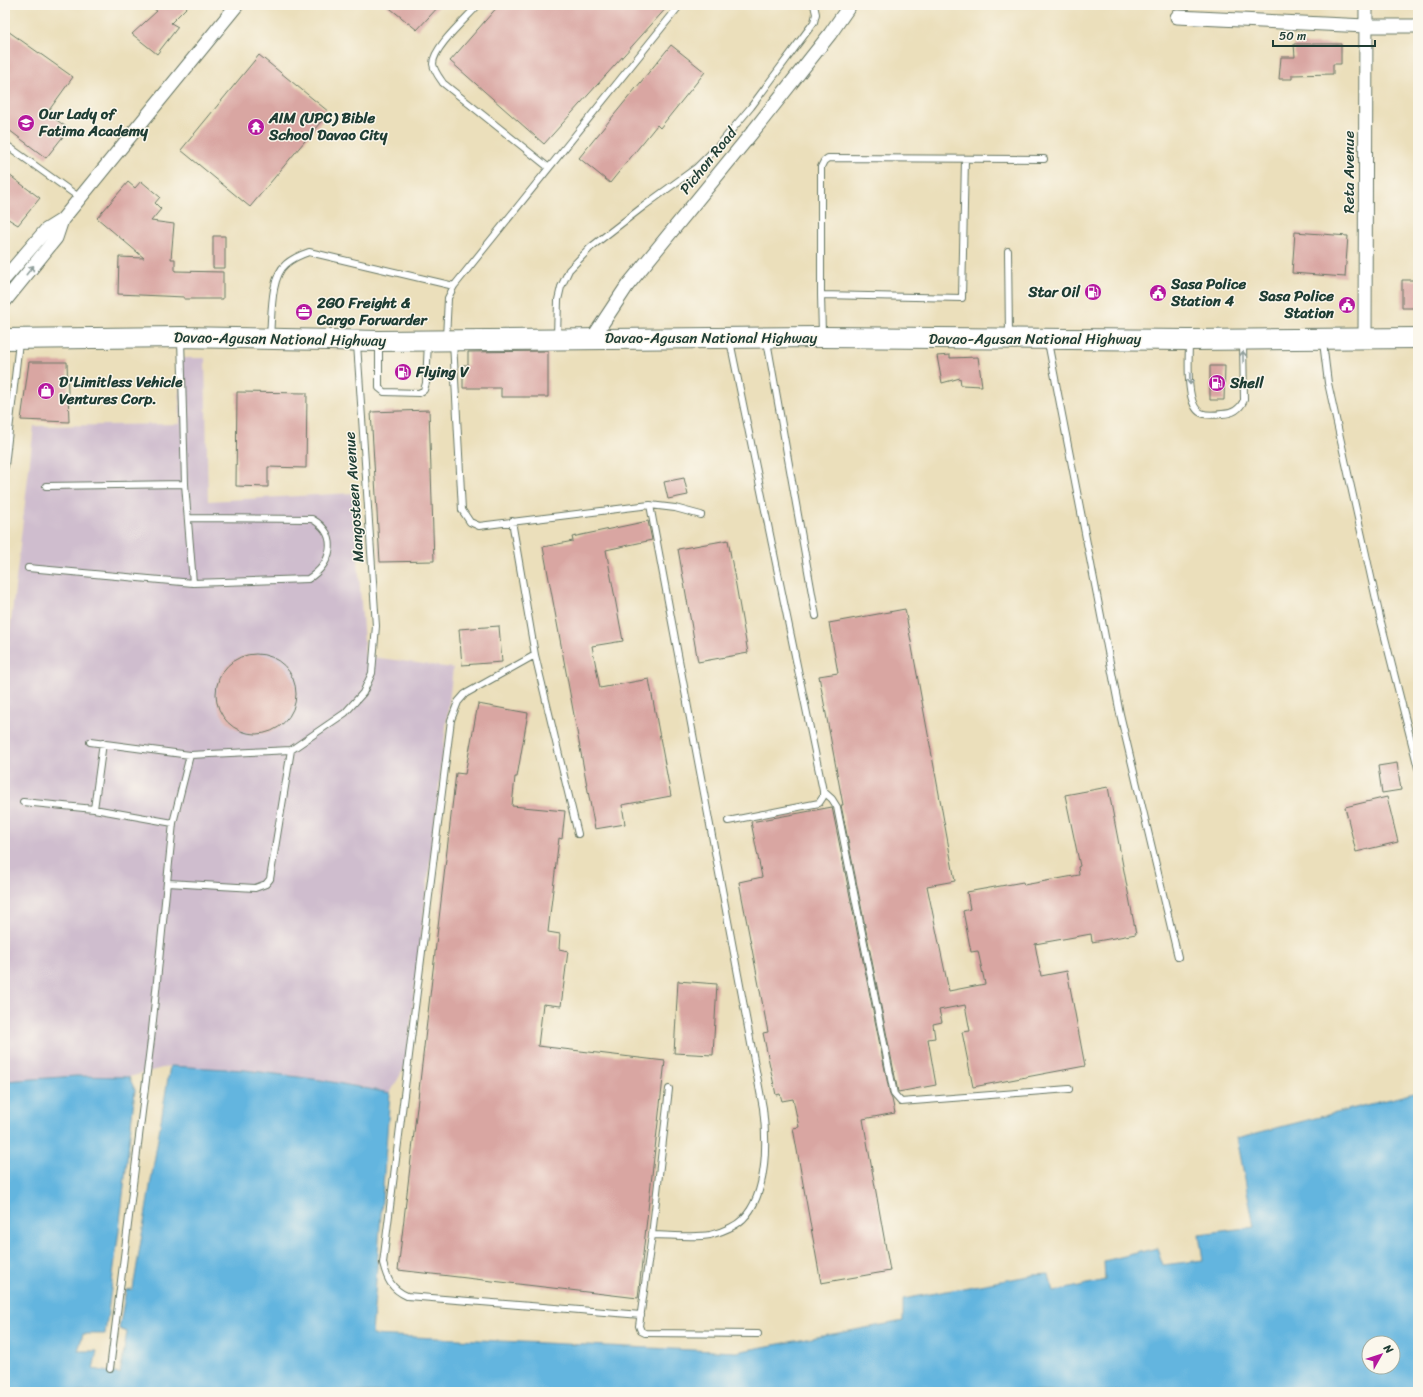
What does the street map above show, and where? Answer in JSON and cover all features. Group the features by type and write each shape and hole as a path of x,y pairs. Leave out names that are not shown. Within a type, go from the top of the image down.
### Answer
{"main road":[{"name":"Davao-Agusan National Highway","path":"12,339 180,337 379,341 557,338 1323,340 1418,338"}],"street":[{"name":"Pichon Road","path":"592,339 627,286 761,121 830,34 850,5"},
{"name":"Reta Avenue","path":"1365,339 1366,5"},
{"path":"5,278 46,230 62,220 231,7"},
{"path":"1177,17 1366,26 1418,26"},
{"path":"5,301 56,238 62,220"}],"lane":[{"path":"478,5 442,45 435,56 433,64 436,73 443,83 548,167"},
{"path":"379,341 379,388 384,392 419,393 424,390 442,340 448,298 454,286 548,167 680,5"},
{"path":"557,338 558,300 561,287 569,270 597,243 696,168 719,145 751,107 814,22 816,14 814,5"},
{"path":"5,144 80,198"},
{"path":"822,338 821,167 824,161 828,158 1044,159"},
{"path":"821,295 962,298 966,159"},
{"path":"1008,251 1009,339"},
{"path":"270,338 277,276 285,264 295,257 309,252 454,286"},
{"path":"180,337 185,484 193,583"},
{"path":"5,466 12,339"},
{"path":"728,821 819,803 823,797 730,339"},
{"path":"766,339 816,616"},
{"path":"1047,339 1120,714 1178,957"},
{"name":"Mangosteen Avenue","path":"291,750 345,713 354,704 368,684 372,672 375,653 376,626 357,340"},
{"path":"442,340 462,510 470,522 479,526 650,505 675,508 701,515"},
{"path":"1189,340 1190,397 1196,409 1200,413 1207,415 1226,414 1234,411 1241,406 1244,400 1243,340"},
{"path":"1323,340 1324,362 1333,406 1381,622 1418,768"},
{"path":"46,486 185,484"},
{"path":"650,505 766,1129 766,1153 761,1180 754,1202 742,1219 728,1228 709,1235 652,1235"},
{"path":"28,568 193,583 308,579 317,573 329,556 330,543 328,533 321,524 312,519 188,518"},
{"path":"512,521 534,655 578,834"},
{"path":"534,655 465,694 458,702 451,720 383,1263 386,1277 392,1286 396,1291 407,1296 641,1315"},
{"path":"90,742 190,755 291,750 270,879 266,884 255,888 168,883"},
{"path":"94,809 103,743"},
{"path":"110,1369 151,1040 173,823 190,755"},
{"path":"823,791 832,799 837,807 892,1087 897,1099 901,1102 1069,1089"},
{"path":"23,802 94,809 173,823"},
{"path":"669,1089 652,1235 639,1326 641,1331 645,1333 758,1334"}],"shaded area":[{"path":"179,358 205,358 208,501 353,493 365,656 453,668 406,1065 390,1093 321,1080 245,1070 170,1066 129,1077 76,1076 5,1081 5,673 34,426 180,424"}],"water":[{"path":"170,1066 245,1070 321,1080 390,1093 372,1335 736,1352 903,1321 903,1299 1034,1275 1049,1274 1053,1292 1105,1280 1104,1261 1157,1248 1163,1265 1203,1260 1199,1234 1254,1227 1237,1138 1418,1092 1418,1392 5,1392 5,1081 76,1076 129,1077 135,1090 119,1230 105,1334 83,1334 78,1351 97,1351 93,1369 120,1374 127,1332 119,1329 126,1290 133,1289"}],"building":[{"path":"148,5 189,5 171,23 178,27 157,54 132,34 157,11"},
{"path":"386,5 440,5 417,30"},
{"path":"499,5 669,5 544,144 450,61"},
{"path":"5,29 73,77 47,113 69,129 46,158 5,127"},
{"path":"1294,44 1341,44 1341,64 1333,64 1333,74 1292,75 1292,79 1279,79 1281,57 1295,57"},
{"path":"671,45 705,72 660,128 657,125 610,183 579,158"},
{"path":"259,55 329,112 250,207 181,150"},
{"path":"5,172 40,198 18,225 5,217"},
{"path":"141,181 160,197 155,203 161,209 151,221 174,224 171,259 175,259 175,271 223,272 223,299 184,299 184,297 118,294 119,257 144,258 97,218 128,182 135,188"},
{"path":"1295,232 1348,236 1345,277 1292,273"},
{"path":"213,236 225,236 225,268 213,268"},
{"path":"1402,280 1418,280 1418,308 1402,308"},
{"path":"548,351 548,397 501,397 501,388 463,388 463,365 468,365 468,352"},
{"path":"950,355 950,358 978,357 982,386 961,385 960,378 942,383 937,356"},
{"name":"D'Limitless Vehicle Ventures Corp.","path":"29,362 67,362 69,422 21,420"},
{"name":"Shell","path":"1210,366 1225,366 1224,400 1210,400"},
{"path":"237,392 307,393 306,468 268,467 268,487 236,486"},
{"path":"429,410 434,561 380,562 371,412"},
{"path":"684,478 688,495 668,499 664,482"},
{"path":"648,521 652,540 606,550 623,641 592,646 600,688 649,679 671,796 622,805 625,824 595,829 543,547 573,541 572,537"},
{"path":"728,540 748,653 698,662 678,549"},
{"path":"905,609 955,881 927,886 949,991 985,984 978,951 971,952 963,911 970,909 967,892 1023,882 1024,885 1079,875 1078,867 1080,866 1065,795 1108,787 1136,934 1092,942 1091,934 1035,944 1041,976 1067,971 1085,1066 973,1087 962,1032 970,1031 965,1005 939,1010 942,1022 933,1024 935,1038 928,1039 936,1085 898,1092 841,805 843,805 819,676 838,673 829,623"},
{"path":"499,626 502,662 462,665 459,629"},
{"path":"256,654 271,657 284,666 293,679 296,694 293,709 284,722 271,731 256,734 241,731 228,722 219,709 216,694 219,679 228,666 241,657"},
{"path":"478,704 528,713 517,777 515,777 512,806 565,811 562,839 559,838 548,932 560,934 559,949 568,951 561,1006 543,1004 538,1046 665,1061 638,1298 398,1270 456,773 465,774"},
{"path":"1397,763 1401,790 1382,793 1378,766"},
{"path":"1387,797 1398,842 1356,852 1345,807"},
{"path":"832,807 890,1095 895,1113 863,1119 890,1271 821,1283 793,1128 799,1127 793,1099 782,1101 780,1094 776,1095 763,1033 768,1032 739,882 762,877 751,822"},
{"path":"678,981 717,984 713,1055 674,1053"}],"place":[{"name":"Our Lady of Fatima Academy","path":"26,123"},
{"name":"AIM (UPC) Bible School Davao City","path":"256,127"},
{"name":"Star Oil","path":"1093,292"},
{"name":"Sasa Police Station 4","path":"1158,293"},
{"name":"Sasa Police Station","path":"1347,305"},
{"name":"2GO Freight & Cargo Forwarder","path":"304,312"},
{"name":"Flying V","path":"403,372"},
{"name":"Shell","path":"1217,383"},
{"name":"D'Limitless Vehicle Ventures Corp.","path":"46,391"}]}
